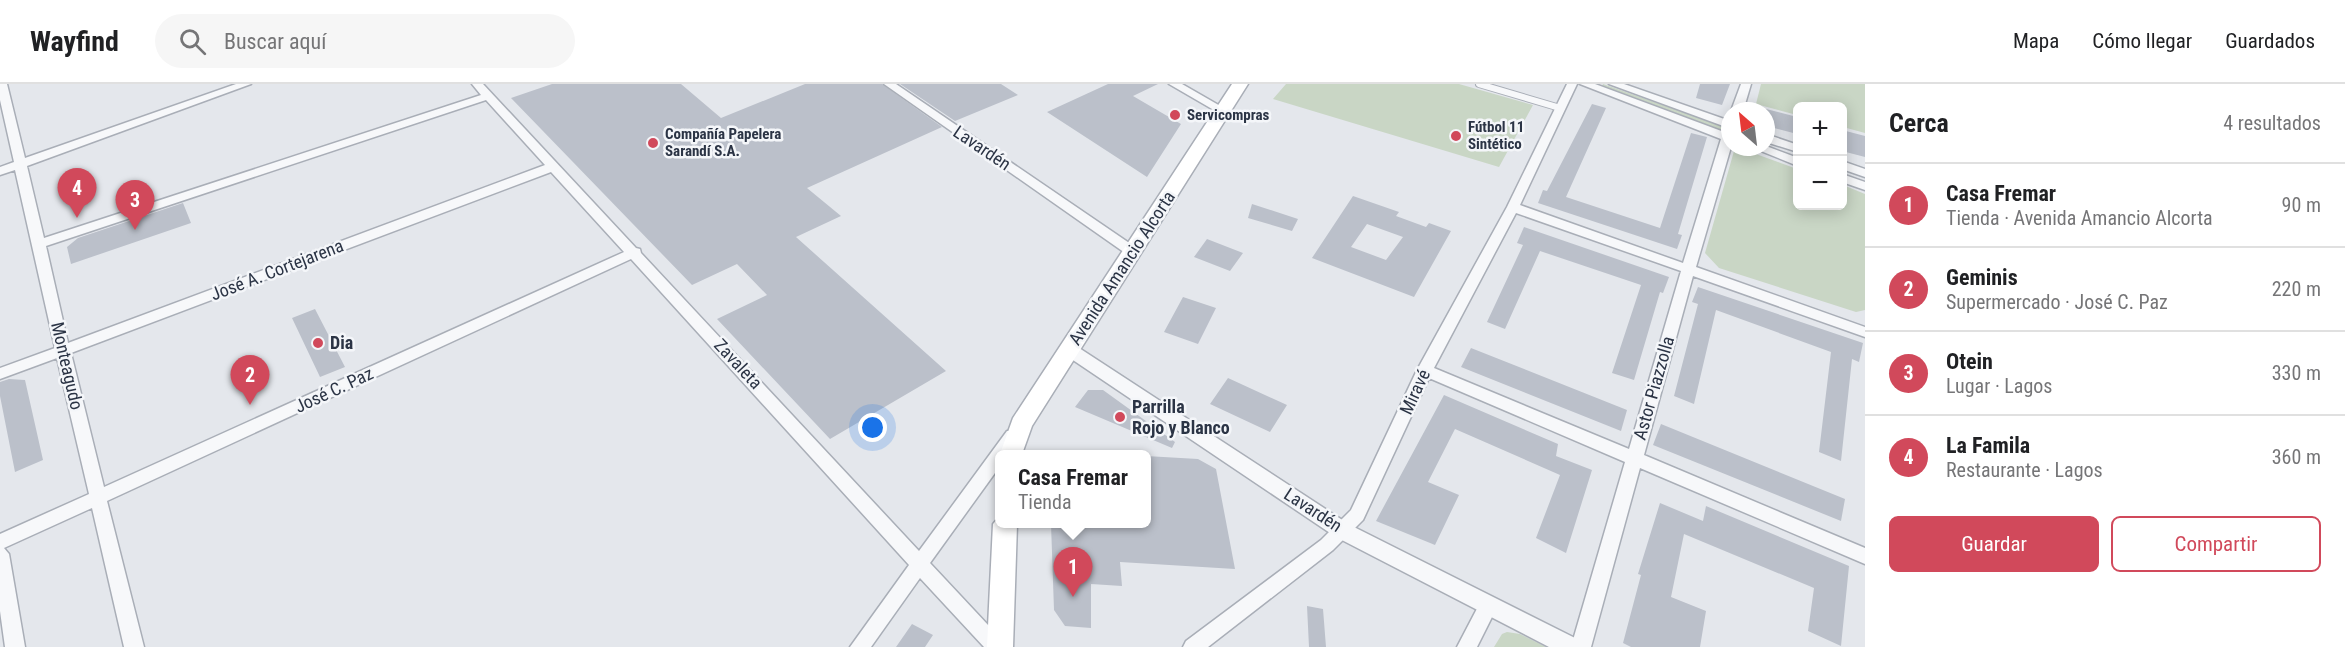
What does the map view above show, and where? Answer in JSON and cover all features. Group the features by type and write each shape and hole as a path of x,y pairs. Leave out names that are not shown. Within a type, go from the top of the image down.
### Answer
{"main road":[{"name":"Avenida Amancio Alcorta","path":"1012,450 1021,424 1134,252 1240,84"},
{"path":"998,647 1005,528"}],"street":[{"name":"Monteagudo","path":"2,84 134,647"},
{"path":"0,171 246,84"},
{"name":"Zavaleta","path":"477,84 635,252 998,647"},
{"name":"Lavardén","path":"889,84 1134,252"},
{"path":"1174,84 1223,111"},
{"name":"Miravé","path":"1193,647 1343,531 1357,515 1425,370 1513,207 1572,84"},
{"path":"1585,84 1721,130"},
{"path":"1614,84 1721,129"},
{"path":"1740,102 1746,84"},
{"path":"39,244 488,96"},
{"path":"1775,141 1793,148"},
{"path":"1775,154 1793,160"},
{"name":"Astor Piazzolla","path":"1581,647 1688,270 1723,156"},
{"name":"José A. Cortejarena","path":"0,374 555,166"},
{"path":"1847,167 1865,173"},
{"path":"1847,180 1865,186"},
{"path":"1513,207 1865,332"},
{"name":"José C. Paz","path":"0,542 635,252"},
{"name":"Lavardén","path":"1070,350 1343,531 1488,607 1571,647"},
{"path":"1425,370 1865,556"},
{"path":"1002,450 1021,424"},
{"path":"860,647 995,460"},
{"path":"0,554 15,647"},
{"path":"1467,647 1488,607"}],"lane":[{"path":"1479,84 1560,108"}],"green space":[{"name":"Fútbol 11 Sintético","path":"1286,84 1459,84 1533,105 1499,167 1273,99"},
{"path":"1603,84 1721,126 1721,131 1601,88"},
{"path":"1761,84 1865,84 1865,133 1847,128 1847,102 1793,102 1793,114 1775,109 1775,102 1756,102"},
{"path":"1733,156 1761,156 1793,168 1793,210 1847,210 1847,187 1865,194 1865,310 1856,312 1719,268 1705,253"},
{"path":"1507,632 1520,634 1546,647 1494,647 1502,634"}],"building":[{"path":"552,84 681,84 721,118 805,84 882,84 942,127 807,188 841,216 796,237 946,371 830,439 717,319 767,295 737,264 692,285 511,98"},
{"path":"900,84 1001,84 1018,95 955,121"},
{"path":"1108,84 1158,84 1133,96 1181,124 1147,177 1047,112"},
{"path":"1700,84 1730,84 1721,105 1696,98"},
{"path":"1592,104 1606,108 1566,197 1660,228 1691,133 1707,137 1678,234 1682,235 1677,249 1538,203 1543,190 1547,191"},
{"path":"1775,111 1793,116 1793,133 1775,128"},
{"path":"1847,131 1865,136 1865,157 1847,152"},
{"path":"1353,196 1399,212 1396,216 1426,227 1429,223 1451,231 1414,297 1312,258","holes":["1367,224 1403,237 1386,260 1351,247"]},
{"path":"183,203 191,223 71,264 67,247 78,238"},
{"path":"1252,204 1298,219 1292,231 1248,218"},
{"path":"1524,227 1669,277 1663,293 1660,292 1634,380 1612,373 1641,285 1540,251 1505,329 1487,322 1523,245 1517,243"},
{"path":"1207,239 1243,253 1230,271 1194,257"},
{"path":"1698,287 1863,343 1859,362 1852,359 1841,461 1819,452 1831,352 1716,310 1694,404 1674,396 1698,304 1692,302"},
{"path":"1183,297 1216,308 1198,344 1164,332"},
{"name":"Dia","path":"315,309 345,367 320,377 292,318"},
{"path":"1471,348 1627,410 1621,431 1461,367"},
{"path":"1228,378 1287,405 1270,432 1210,404"},
{"path":"9,379 25,380 43,460 15,472 0,396 0,382"},
{"name":"Parrilla Rojo y Blanco","path":"1088,390 1103,390 1175,442 1172,448 1075,407"},
{"path":"1444,395 1558,444 1556,456 1592,470 1566,553 1536,538 1560,475 1455,429 1428,482 1459,495 1435,545 1376,521"},
{"path":"1661,424 1845,499 1841,521 1653,445"},
{"path":"1151,456 1198,459 1216,469 1235,569 1120,562 1122,586 1091,584 1091,628 1065,626 1054,610 1051,528 1151,528"},
{"path":"1660,503 1703,521 1706,506 1849,566 1841,646 1808,631 1814,588 1684,534 1671,597 1706,611 1700,647 1631,647 1623,643 1641,575 1638,574"},
{"path":"1307,606 1323,609 1326,647 1309,647"},
{"path":"912,624 933,635 925,647 896,647"}],"place":[{"name":"Servicompras","path":"1175,115"},
{"name":"Fútbol 11 Sintético","path":"1456,136"},
{"name":"Compañía Papelera Sarandí S.A.","path":"653,143"},
{"name":"La Famila","path":"77,218"},
{"name":"Otein","path":"135,230"},
{"name":"Dia","path":"318,343"},
{"name":"Geminis","path":"250,405"},
{"name":"Parrilla Rojo y Blanco","path":"1120,417"},
{"name":"Casa Fremar","path":"1073,597"}]}
